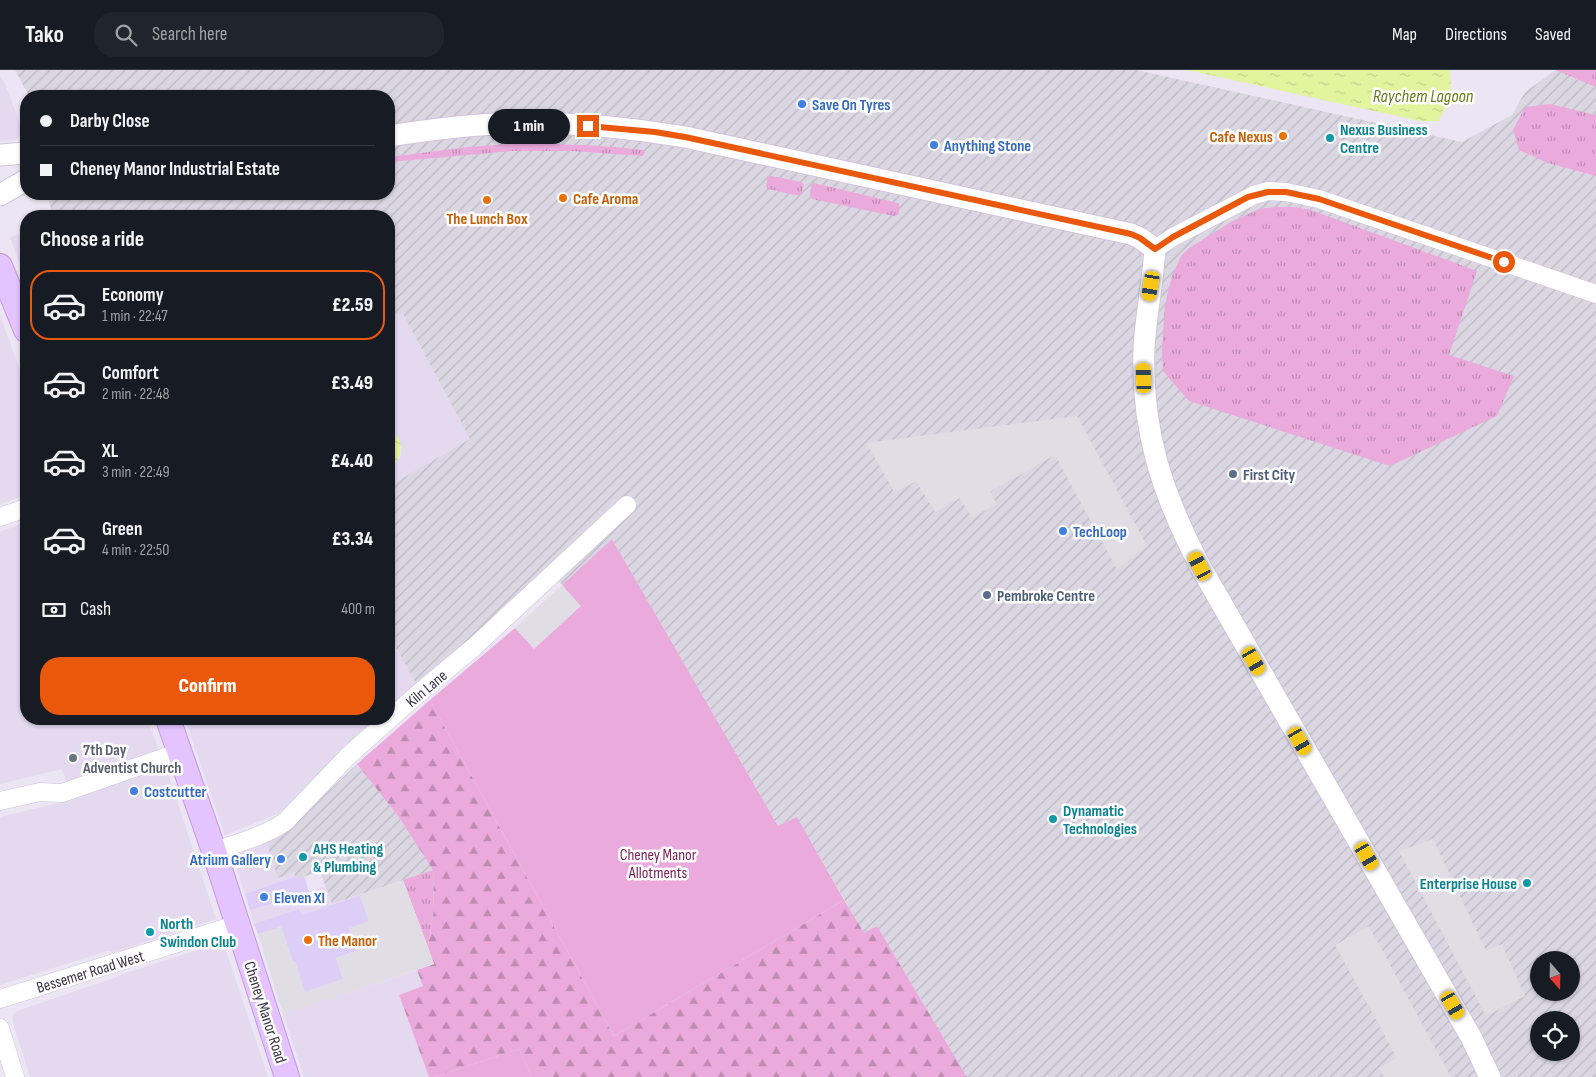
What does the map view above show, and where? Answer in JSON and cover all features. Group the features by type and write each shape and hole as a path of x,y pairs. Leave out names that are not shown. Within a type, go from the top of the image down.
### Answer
{"main road":[{"path":"0,266 20,315"},
{"name":"Cheney Manor Road","path":"170,725 214,851 287,1077"}],"street":[{"path":"395,135 524,123 599,126 655,132 695,139 1131,234 1155,249"},
{"path":"0,155 20,153"},
{"path":"0,195 20,183"},
{"path":"1155,249 1173,237 1248,197 1268,192 1286,192 1319,199 1596,294"},
{"path":"1155,249 1144,346 1145,401 1151,440 1170,501 1184,536 1472,1037 1490,1077"},
{"name":"Kiln Lane","path":"395,715 474,647 627,505"},
{"path":"0,517 20,510"},
{"name":"Kiln Lane","path":"214,851 259,836 285,822 366,740 383,725"},
{"path":"0,801 40,792 62,793 180,752"},
{"name":"Bessemer Road West","path":"0,999 238,924"},
{"path":"0,1028 15,1077"}],"shaded area":[{"path":"15,70 1136,70 1462,142 1512,115 1525,92 1556,70 1596,70 1596,1077 967,1077 877,926 864,934 797,817 778,826 612,539 562,585 548,568 454,655 417,685 395,646 395,483 470,439 403,314 395,314 395,210 51,210 49,200 395,200 395,90 26,90"},
{"path":"0,76 20,123 20,136 15,140 0,141"},
{"path":"20,234 20,264 10,237"},
{"path":"395,314 403,314 470,439 395,483 395,462 400,457 401,448 395,434"},
{"path":"0,315 20,370 20,497 0,504"},
{"path":"1077,416 1147,546 1117,569 1055,455 990,492 997,504 972,518 960,498 935,512 916,481 895,493 866,443"},
{"path":"20,524 20,725 149,725 160,753 68,786 62,769 0,784 0,532"},
{"path":"562,585 581,606 534,649 515,628"},
{"path":"395,646 417,685 395,702"},
{"path":"187,725 368,725 282,812 225,835"},
{"path":"357,764 398,816 433,870 332,904 320,871 297,879 294,873 278,878 266,841 302,816"},
{"path":"165,765 216,919 115,952 107,951 0,985 0,817 63,802 62,799"},
{"path":"1433,839 1486,951 1502,944 1525,996 1486,1016 1399,851"},
{"path":"266,841 278,878 295,873 296,876 245,894 234,861 235,856 240,851"},
{"path":"296,876 297,879 304,876 309,892 250,910 245,894"},
{"path":"403,880 434,964 283,1014 258,934 281,927 305,992 343,979 336,958 356,951 349,928 369,921 360,895"},
{"path":"326,886 332,904 302,915 299,909 254,924 250,910"},
{"path":"360,895 369,921 356,951 336,958 343,979 305,992 281,927 258,934 254,924 299,909 302,915"},
{"path":"1369,926 1451,1077 1384,1077 1379,1068 1397,1058 1335,945"},
{"path":"223,942 268,1077 30,1077 13,1023 13,1015 17,1011"},
{"path":"417,970 423,986 399,995 429,1077 304,1077 283,1014"}],"green space":[{"path":"1555,70 1596,70 1596,87 1591,85"},
{"path":"1550,104 1596,115 1596,176 1548,163 1519,150 1513,130 1525,107"},
{"path":"543,144 644,150 645,152 643,156 571,151 513,151 395,161 395,156 468,147"},
{"path":"768,177 801,182 804,185 801,195 768,189 766,186"},
{"path":"814,183 898,203 900,208 898,215 894,216 812,199 810,195 811,185"},
{"path":"1296,207 1311,210 1477,271 1449,355 1514,376 1497,416 1390,466 1189,401 1163,371 1162,350 1165,304 1172,276 1181,256 1189,248 1231,222 1259,209"},
{"name":"Cheney Manor Allotments","path":"612,539 778,826 797,817 844,900 614,1036 430,700 515,628 534,648 580,606 562,585"},
{"path":"430,700 614,1036 844,900 864,933 877,926 967,1077 532,1077 519,1049 429,1077 399,995 423,986 417,970 434,964 428,947 434,909 433,870 398,816 357,764"},
{"path":"433,870 434,909 428,947 403,880"},
{"path":"519,1049 532,1077 434,1077"}],"water":[{"name":"Raychem Lagoon","path":"1187,70 1449,70 1451,91 1448,102 1438,121 1420,121"},
{"path":"395,435 398,438 401,449 395,463"}],"place":[{"name":"Save On Tyres","path":"802,104"},
{"name":"Cafe Nexus","path":"1283,136"},
{"name":"Nexus Business Centre","path":"1330,138"},
{"name":"Anything Stone","path":"934,145"},
{"name":"Cafe Aroma","path":"563,198"},
{"name":"The Lunch Box","path":"487,200"},
{"name":"First City","path":"1233,474"},
{"name":"TechLoop","path":"1063,531"},
{"name":"Pembroke Centre","path":"987,595"},
{"name":"7th Day Adventist Church","path":"73,758"},
{"name":"Costcutter","path":"134,791"},
{"name":"Dynamatic Technologies","path":"1053,819"},
{"name":"AHS Heating & Plumbing","path":"303,857"},
{"name":"Atrium Gallery","path":"281,859"},
{"name":"Enterprise House","path":"1527,883"},
{"name":"Eleven XI","path":"264,897"},
{"name":"North Swindon Club","path":"150,932"},
{"name":"The Manor","path":"308,940"}],"route":[{"path":"588,126 655,132 685,137 931,190 1131,234 1155,249 1173,237 1248,197 1268,192 1286,192 1319,199 1504,262"}]}
